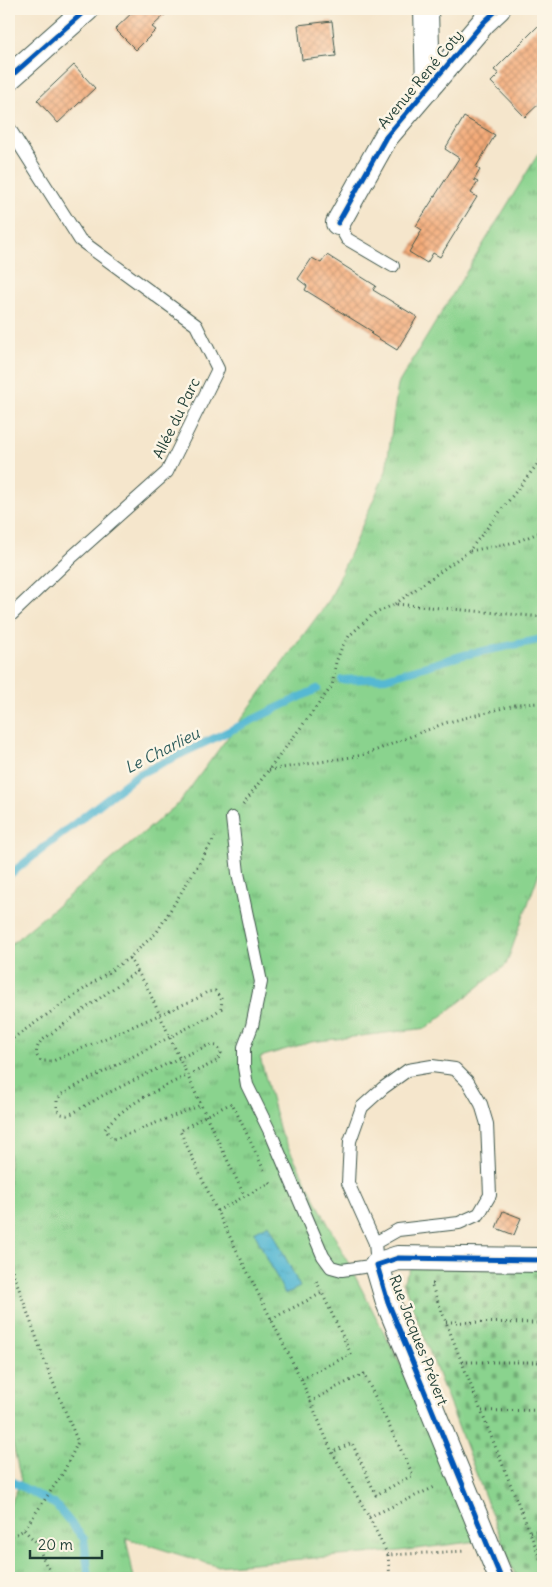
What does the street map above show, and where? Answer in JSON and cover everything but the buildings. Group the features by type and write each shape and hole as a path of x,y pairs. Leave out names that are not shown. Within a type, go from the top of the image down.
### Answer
{"street":[{"path":"426,9 428,89"},
{"name":"Avenue René Coty","path":"338,223 386,138 484,22 498,9"},
{"path":"9,78 81,11"},
{"name":"Rue Jacques Prévert","path":"501,1578 388,1302 376,1254 398,1258 543,1260"}],"lane":[{"name":"Allée du Parc","path":"9,128 80,240 196,325 218,369 167,472 72,556 9,617"},
{"path":"338,223 347,239 394,266"},
{"path":"232,818 238,873 261,982 252,1026 244,1048 244,1067 247,1085 272,1136 323,1256 331,1267 342,1270 376,1254 398,1230 459,1222 479,1214 490,1195 488,1124 481,1104 468,1082 455,1069 432,1066 408,1070 383,1088 362,1107 350,1141 348,1182 376,1254"}],"path":[{"path":"9,1041 130,958 157,932 214,838 232,818 332,686 336,662 349,636 372,614 395,604 469,551 543,457"},
{"path":"469,551 516,542 543,530"},
{"path":"395,604 543,617"},
{"path":"269,770 364,755 445,723 519,704 543,703"},
{"path":"130,958 146,985 205,1116 245,1196"},
{"path":"137,971 41,1041 37,1046 37,1058 41,1061 53,1061 198,998 207,992 215,991 222,1000 221,1008 212,1015 63,1094 57,1101 57,1109 61,1114 73,1113 102,1096 179,1058 210,1045 218,1046 221,1053 217,1061 151,1094 111,1120 106,1129 112,1139 118,1138 201,1105"},
{"path":"274,1191 232,1103 180,1131 217,1211 301,1379 332,1452 370,1517 388,1555 390,1578"},
{"path":"217,1211 270,1183"},
{"path":"9,1261 48,1370 78,1442 62,1473 24,1530 9,1538"},
{"path":"301,1379 351,1354 314,1276"},
{"path":"431,1284 543,1565"},
{"path":"271,1319 322,1293"},
{"path":"446,1322 543,1323"},
{"path":"462,1362 543,1362"},
{"path":"310,1402 364,1374 413,1476 376,1495 352,1444 332,1452"},
{"path":"481,1411 543,1410"},
{"path":"370,1517 459,1476"},
{"path":"24,1530 36,1542 52,1578"},
{"path":"530,1532 543,1530"},
{"path":"388,1555 489,1550"}],"green space":[{"path":"543,146 543,873 539,873 506,965 427,1028 311,1042 260,1057 280,1131 406,1375 478,1541 400,1551 216,1566 126,1538 134,1578 9,1578 9,1507 21,1481 9,1426 9,946 179,803 330,599 386,471 398,384"},
{"path":"411,1267 543,1269 543,1578 516,1578 403,1282"}],"water":[{"path":"269,1224 300,1287 285,1294 254,1232"}],"waterway":[{"name":"Le Charlieu","path":"342,680 386,678 464,655 543,639"},
{"name":"Le Charlieu","path":"9,875 137,775 317,689"},
{"name":"Le Charlieu","path":"9,1480 56,1505 84,1539 89,1578"}],"cycle path":[{"path":"9,78 87,9"},
{"path":"338,223 386,137 484,22 498,9"},
{"path":"501,1578 388,1302 377,1265 398,1258 543,1260"}]}
